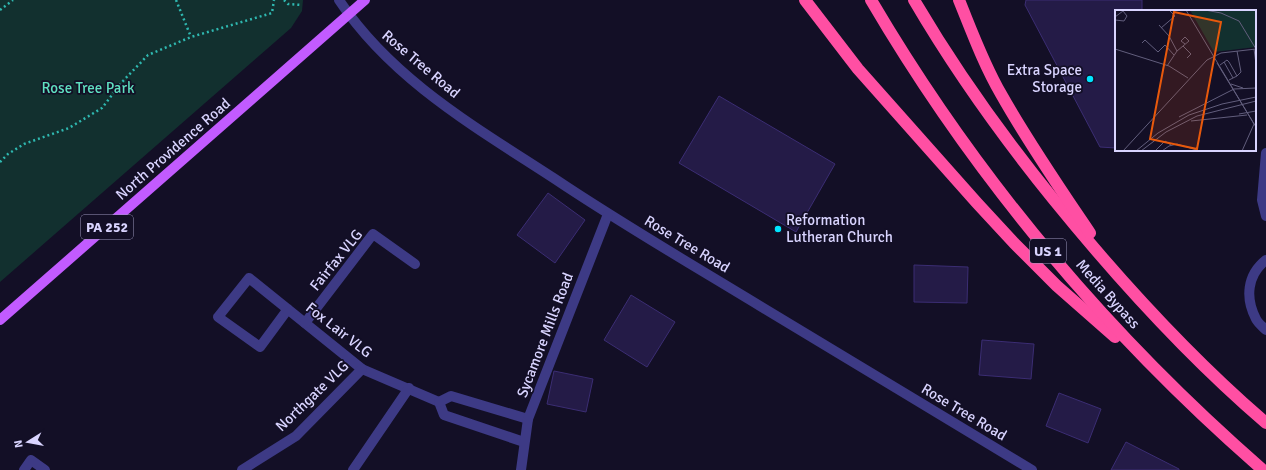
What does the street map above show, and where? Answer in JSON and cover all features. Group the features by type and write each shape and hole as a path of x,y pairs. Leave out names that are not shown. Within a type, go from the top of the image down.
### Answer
{"highway":[{"path":"805,0 824,27 858,69 1014,243 1058,286 1184,399"},
{"name":"Media Bypass","path":"871,0 922,83 962,140 1046,248 1090,300 1136,350 1184,399 1263,470"},
{"name":"Media Bypass","path":"914,0 952,62 1032,172 1074,224 1162,324 1210,372 1266,423"},
{"path":"959,0 1000,93 1118,275"}],"main road":[{"name":"North Providence Road","path":"0,320 365,0"}],"street":[{"name":"Rose Tree Road","path":"339,0 349,15 374,45 398,69 426,92 608,214 1032,470"},
{"path":"1266,153 1262,200 1266,216"},
{"name":"Sycamore Mills Road","path":"521,470 528,419 608,214"},
{"name":"Fairfax VLG","path":"305,323 373,234 415,264"},
{"path":"1266,260 1260,264 1250,283 1249,301 1256,320 1266,330"},
{"name":"Fox Lair VLG","path":"288,309 260,348 218,317 249,278 288,309 362,369 440,402"},
{"name":"Northgate VLG","path":"242,470 296,436 362,369"},
{"path":"353,470 409,388"},
{"path":"524,442 444,415 440,402 451,396 528,419"},
{"path":"24,470 31,460 45,470"}],"path":[{"path":"0,10 13,0"},
{"path":"176,0 191,37"},
{"path":"0,162 8,154 24,144 69,128 102,108 122,82 148,55 191,37 272,13 274,0"},
{"path":"284,0 288,4 302,5"}],"green space":[{"name":"Rose Tree Park","path":"0,0 303,0 302,11 291,28 0,282"}],"building":[{"name":"Extra Space Storage","path":"1026,0 1142,0 1142,10 1115,10 1115,148 1100,147 1025,5"},
{"path":"719,96 835,164 796,232 679,163"},
{"path":"548,193 585,220 555,263 517,235"},
{"path":"914,265 968,267 967,303 914,302"},
{"path":"631,295 675,322 647,367 604,340"},
{"path":"982,340 1034,344 1031,379 979,375"},
{"path":"554,371 593,379 586,412 547,404"},
{"path":"1059,393 1101,409 1088,443 1046,426"},
{"path":"1126,442 1179,469 1179,470 1111,470"}],"place":[{"name":"Extra Space Storage","path":"1090,79"},
{"name":"Reformation Lutheran Church","path":"778,229"}]}
